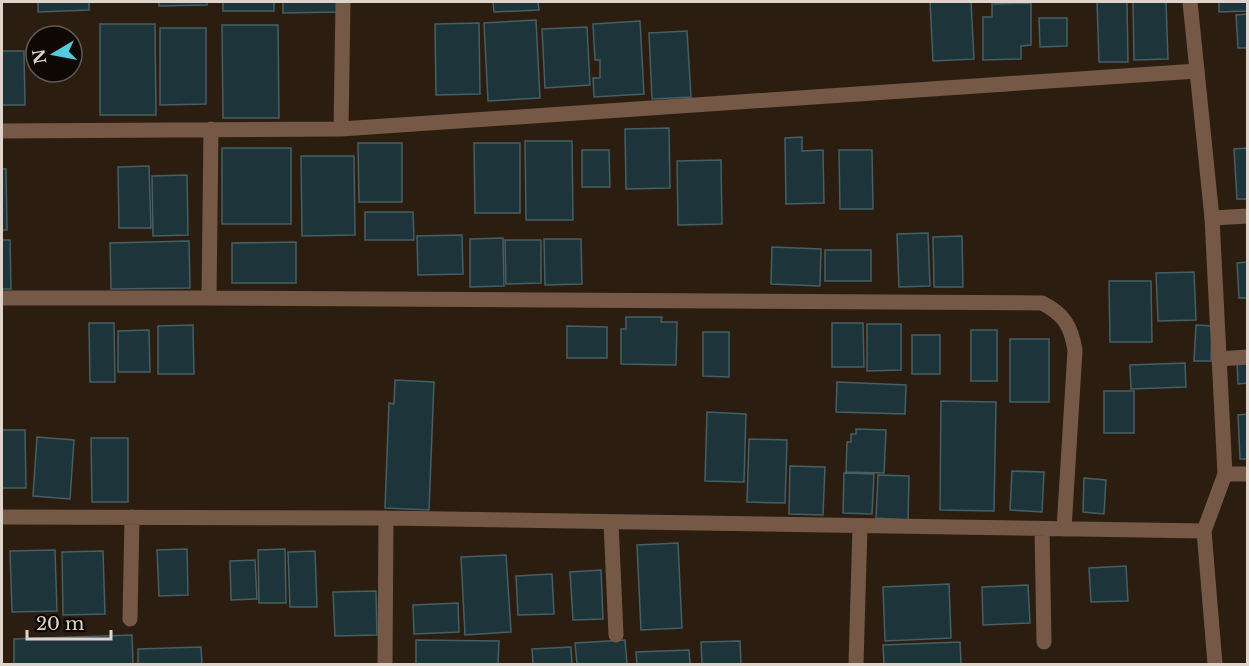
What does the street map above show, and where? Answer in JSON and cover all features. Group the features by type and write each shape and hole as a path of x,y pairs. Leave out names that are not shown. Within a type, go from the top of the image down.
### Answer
{"street":[{"path":"342,129 343,2"},
{"path":"1190,2 1212,218 1225,474 1204,531 1215,664"},
{"path":"2,131 342,129 1197,71"},
{"path":"209,298 211,129"},
{"path":"1212,218 1248,216"},
{"path":"2,298 1042,303 1057,310 1071,327 1075,350 1064,529"},
{"path":"1219,359 1248,357"},
{"path":"1225,474 1248,474"},
{"path":"2,517 386,518 1204,531"},
{"path":"130,619 132,517"},
{"path":"385,664 386,518"},
{"path":"611,522 616,635"},
{"path":"856,664 860,526"},
{"path":"1042,529 1044,642"}],"building":[{"path":"38,2 89,2 89,10 38,12"},
{"path":"159,2 207,2 207,5 159,6"},
{"path":"223,2 274,2 274,11 223,11"},
{"path":"283,2 339,2 339,12 283,13"},
{"path":"493,2 538,2 539,10 494,12"},
{"path":"930,2 971,2 974,59 933,61"},
{"path":"1097,2 1127,2 1128,62 1099,62"},
{"path":"1133,2 1166,2 1168,59 1134,60"},
{"path":"1219,2 1248,2 1248,11 1219,12"},
{"path":"1031,3 1031,45 1021,46 1021,59 983,60 983,17 992,17 992,4"},
{"path":"1248,14 1248,48 1238,48 1236,15"},
{"path":"1039,18 1067,18 1067,46 1040,47"},
{"path":"536,20 540,98 488,101 484,23"},
{"path":"640,21 644,94 594,97 593,78 600,78 600,60 595,60 593,24"},
{"path":"479,23 480,94 436,95 435,24"},
{"path":"100,24 155,24 156,115 100,115"},
{"path":"222,25 278,25 279,118 223,118"},
{"path":"587,27 590,85 545,88 542,29"},
{"path":"160,28 206,28 206,104 160,105"},
{"path":"687,31 691,97 652,99 649,33"},
{"path":"2,51 24,51 25,105 2,105"},
{"path":"669,128 670,188 626,189 625,129"},
{"path":"802,137 802,151 823,150 824,203 786,204 785,138"},
{"path":"525,141 572,141 573,220 526,220"},
{"path":"358,143 402,143 402,202 359,202"},
{"path":"474,143 520,143 520,213 475,213"},
{"path":"222,148 291,148 291,224 222,224"},
{"path":"1248,148 1248,199 1237,199 1234,149"},
{"path":"582,150 609,150 610,187 582,187"},
{"path":"839,150 872,150 873,209 840,209"},
{"path":"301,156 354,156 355,235 302,236"},
{"path":"721,160 722,224 678,225 677,161"},
{"path":"149,166 151,228 119,228 118,167"},
{"path":"2,169 6,169 7,230 2,230"},
{"path":"187,175 188,235 153,236 152,176"},
{"path":"365,212 413,212 414,240 365,240"},
{"path":"928,233 930,286 899,287 897,234"},
{"path":"462,235 463,274 418,275 417,236"},
{"path":"962,236 963,287 934,287 933,237"},
{"path":"503,238 504,286 470,287 470,239"},
{"path":"544,239 581,239 582,284 545,285"},
{"path":"2,240 10,240 11,289 2,289"},
{"path":"505,240 541,240 541,283 506,284"},
{"path":"189,241 190,288 111,289 110,243"},
{"path":"296,242 296,283 232,283 232,243"},
{"path":"772,247 821,249 820,286 771,284"},
{"path":"825,250 871,250 871,281 825,281"},
{"path":"1248,262 1248,298 1239,298 1237,263"},
{"path":"1194,272 1196,320 1158,321 1156,273"},
{"path":"1109,281 1151,281 1152,342 1110,342"},
{"path":"626,317 662,317 661,322 677,322 676,365 621,364 621,329 626,329"},
{"path":"89,323 114,323 115,382 90,382"},
{"path":"832,323 863,323 864,367 832,367"},
{"path":"867,324 901,324 901,370 867,371"},
{"path":"193,325 194,374 158,374 158,326"},
{"path":"1196,325 1212,326 1211,361 1194,361"},
{"path":"567,326 607,327 607,358 567,358"},
{"path":"149,330 150,372 118,372 118,331"},
{"path":"971,330 997,330 997,381 971,381"},
{"path":"703,332 729,332 729,377 703,376"},
{"path":"912,335 940,335 940,374 912,374"},
{"path":"1010,339 1049,339 1049,402 1010,402"},
{"path":"1248,360 1248,383 1238,384 1237,361"},
{"path":"1185,363 1186,387 1131,389 1130,365"},
{"path":"395,380 434,382 429,510 385,508 389,403 394,404"},
{"path":"837,382 906,385 905,414 836,412"},
{"path":"1104,391 1134,391 1134,433 1104,433"},
{"path":"941,401 996,402 994,511 940,510"},
{"path":"707,412 746,414 744,482 705,481"},
{"path":"1248,414 1248,459 1240,459 1238,415"},
{"path":"856,429 886,430 884,473 846,472 847,442 851,442 851,434 856,434"},
{"path":"2,430 25,430 26,488 2,488"},
{"path":"37,437 74,440 70,499 33,496"},
{"path":"91,438 128,438 128,502 92,502"},
{"path":"749,439 787,440 785,503 747,502"},
{"path":"790,466 825,467 823,515 789,514"},
{"path":"1012,471 1044,472 1042,512 1010,510"},
{"path":"844,473 874,474 872,514 843,513"},
{"path":"878,475 909,476 908,520 876,518"},
{"path":"1084,478 1106,480 1104,514 1083,512"},
{"path":"678,543 682,628 641,630 637,545"},
{"path":"187,549 188,595 159,596 157,550"},
{"path":"285,549 286,603 259,603 258,550"},
{"path":"55,550 57,611 12,612 10,551"},
{"path":"103,551 105,614 63,615 62,552"},
{"path":"315,551 317,607 290,607 288,552"},
{"path":"506,555 511,632 465,635 461,557"},
{"path":"255,560 257,599 231,600 230,561"},
{"path":"1126,566 1128,601 1091,602 1089,568"},
{"path":"601,570 603,619 573,620 570,572"},
{"path":"552,574 554,614 518,615 516,576"},
{"path":"949,584 951,638 885,641 883,587"},
{"path":"1028,585 1030,623 983,625 982,587"},
{"path":"376,591 377,635 335,636 333,592"},
{"path":"458,603 459,632 414,634 413,605"},
{"path":"132,635 133,664 14,664 14,639"},
{"path":"416,640 499,641 498,664 416,664"},
{"path":"625,640 627,664 577,664 575,643"},
{"path":"740,641 741,664 702,664 701,642"},
{"path":"960,642 961,664 884,664 883,645"},
{"path":"201,647 202,664 138,664 138,649"},
{"path":"571,647 572,664 533,664 532,649"},
{"path":"689,650 690,664 637,664 636,652"}]}
